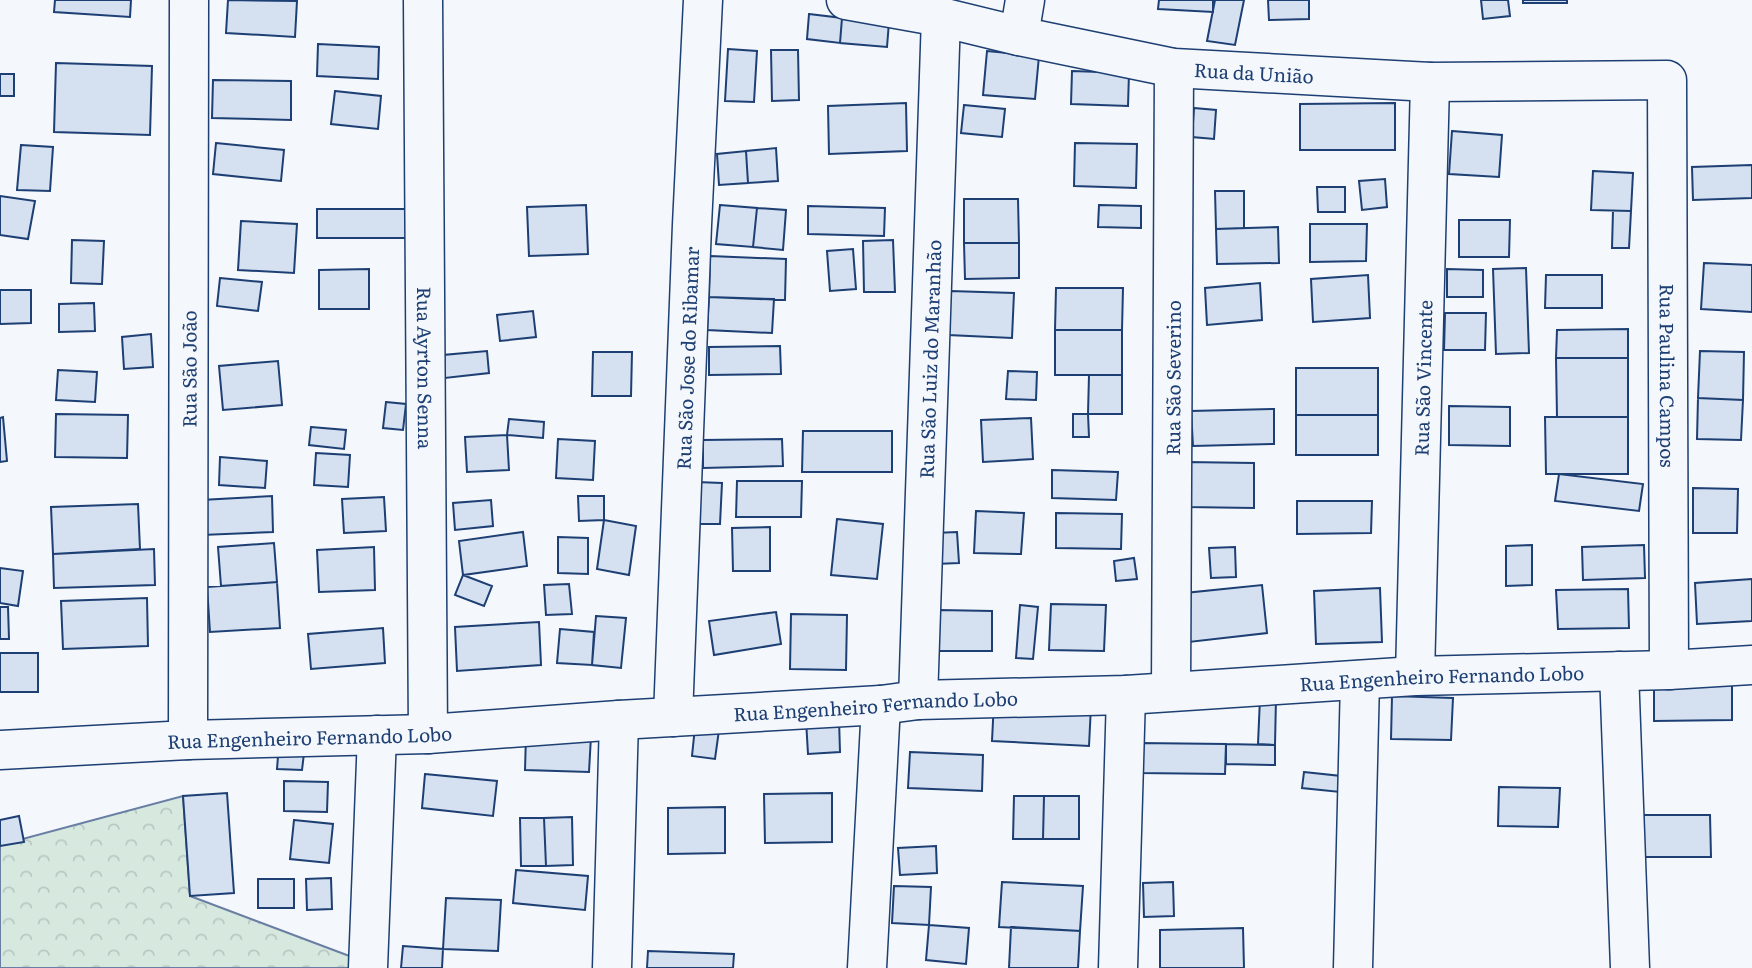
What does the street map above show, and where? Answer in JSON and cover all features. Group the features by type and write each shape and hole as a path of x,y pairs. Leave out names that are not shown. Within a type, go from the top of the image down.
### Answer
{"street":[{"name":"Rua São João","path":"188,740 189,0"},
{"name":"Rua Ayrton Senna","path":"423,0 428,734"},
{"name":"Rua São Jose do Ribamar","path":"673,718 692,212 703,0"},
{"name":"Rua da União","path":"846,0 941,17 1022,18 1174,68 1430,82 1667,80"},
{"name":"Rua São Luiz do Maranhão","path":"918,700 941,17"},
{"name":"Rua São Severino","path":"1171,691 1174,68"},
{"name":"Rua Paulina Campos","path":"1667,80 1669,670"},
{"name":"Rua São Vincente","path":"1415,676 1430,82"},
{"name":"Rua Engenheiro Fernando Lobo","path":"0,750 188,740 428,734 881,705 918,700 1126,695 1415,676 1669,670 1752,665"},
{"path":"1619,671 1630,968"},
{"path":"1353,968 1360,680"},
{"path":"1118,968 1126,695"},
{"path":"867,968 881,705"},
{"path":"612,968 620,720"},
{"path":"368,968 377,735"}],"green space":[{"path":"183,796 190,896 368,963 368,968 0,968 0,845"}],"building":[{"path":"55,0 131,0 130,17 54,12"},
{"path":"228,0 297,1 295,37 226,33"},
{"path":"1159,0 1213,0 1213,12 1158,9"},
{"path":"1215,0 1244,0 1235,45 1207,41"},
{"path":"1268,0 1309,0 1309,19 1269,20"},
{"path":"1481,0 1508,0 1510,16 1483,19"},
{"path":"1523,0 1567,0 1567,3 1523,3"},
{"path":"809,14 842,18 840,43 807,39"},
{"path":"842,18 889,22 887,47 840,43"},
{"path":"318,44 379,47 378,79 317,76"},
{"path":"728,49 757,51 754,102 725,101"},
{"path":"771,50 798,50 799,100 772,101"},
{"path":"987,51 1039,56 1035,99 983,95"},
{"path":"56,63 152,66 150,135 54,132"},
{"path":"1072,71 1129,73 1128,106 1071,104"},
{"path":"0,74 14,74 14,96 0,96"},
{"path":"213,80 291,81 291,120 212,118"},
{"path":"335,91 381,96 378,129 331,124"},
{"path":"906,103 907,151 829,154 828,106"},
{"path":"1395,103 1395,150 1300,150 1300,104"},
{"path":"964,105 1005,109 1002,137 961,133"},
{"path":"1194,108 1216,110 1214,139 1192,137"},
{"path":"1452,131 1502,135 1499,177 1449,174"},
{"path":"216,143 284,150 281,181 213,174"},
{"path":"1075,143 1137,144 1136,188 1074,186"},
{"path":"21,145 53,147 50,191 17,190"},
{"path":"776,148 778,181 748,183 746,151"},
{"path":"746,151 748,183 719,185 717,154"},
{"path":"1752,165 1752,198 1693,200 1692,167"},
{"path":"1593,171 1633,173 1631,211 1591,210"},
{"path":"1385,179 1387,207 1362,210 1359,181"},
{"path":"1317,187 1345,187 1345,212 1318,212"},
{"path":"1215,191 1244,191 1244,228 1216,229"},
{"path":"0,196 35,201 28,239 0,235"},
{"path":"964,199 1018,199 1019,243 964,243"},
{"path":"586,205 588,254 529,256 527,207"},
{"path":"720,205 757,208 753,247 716,244"},
{"path":"1099,205 1141,206 1141,228 1098,227"},
{"path":"808,206 885,208 884,236 808,234"},
{"path":"757,208 786,210 783,250 753,247"},
{"path":"317,209 409,209 408,238 317,238"},
{"path":"1613,211 1631,211 1629,248 1612,248"},
{"path":"1459,220 1510,220 1509,257 1459,257"},
{"path":"241,221 297,224 294,273 238,270"},
{"path":"1310,224 1367,224 1366,261 1310,262"},
{"path":"1278,227 1279,263 1217,264 1216,229"},
{"path":"72,240 104,241 102,284 71,283"},
{"path":"893,240 895,292 864,292 863,241"},
{"path":"964,243 1019,243 1019,278 965,279"},
{"path":"853,249 856,289 830,291 827,251"},
{"path":"710,256 786,259 785,300 709,297"},
{"path":"1704,263 1752,265 1752,312 1701,309"},
{"path":"1526,268 1529,353 1496,354 1493,269"},
{"path":"369,269 369,309 319,309 319,270"},
{"path":"1447,269 1483,270 1483,297 1447,297"},
{"path":"1368,275 1370,318 1313,322 1311,279"},
{"path":"1546,275 1602,275 1602,308 1545,308"},
{"path":"220,278 262,282 258,311 217,306"},
{"path":"1260,283 1262,320 1207,325 1205,288"},
{"path":"1056,288 1123,288 1122,330 1055,330"},
{"path":"0,290 31,290 31,323 0,324"},
{"path":"950,291 1014,293 1012,338 948,335"},
{"path":"709,297 774,299 772,333 707,330"},
{"path":"94,303 95,331 59,332 59,304"},
{"path":"533,311 536,337 500,341 497,315"},
{"path":"1445,313 1486,313 1485,350 1444,350"},
{"path":"1628,329 1628,358 1556,358 1557,330"},
{"path":"1055,330 1122,330 1122,375 1055,375"},
{"path":"151,334 153,367 124,369 122,337"},
{"path":"780,346 781,374 709,375 709,347"},
{"path":"487,351 489,373 445,378 443,355"},
{"path":"1700,351 1744,352 1743,400 1698,398"},
{"path":"593,352 632,352 631,396 592,396"},
{"path":"1556,358 1628,358 1628,417 1557,417"},
{"path":"278,361 282,405 223,410 219,366"},
{"path":"1296,368 1378,368 1378,415 1296,415"},
{"path":"58,370 97,372 95,402 56,400"},
{"path":"1008,371 1037,372 1036,400 1006,399"},
{"path":"1089,375 1122,375 1122,414 1088,414"},
{"path":"1698,398 1743,400 1741,440 1697,439"},
{"path":"386,402 406,404 403,430 383,428"},
{"path":"1449,406 1510,407 1510,446 1449,445"},
{"path":"1274,409 1274,444 1193,446 1191,411"},
{"path":"56,414 128,415 127,458 55,457"},
{"path":"1073,414 1088,414 1089,437 1073,437"},
{"path":"1296,415 1378,415 1378,455 1296,455"},
{"path":"3,417 7,461 0,462 0,418"},
{"path":"1545,417 1628,417 1628,474 1546,474"},
{"path":"1031,418 1033,459 983,462 981,420"},
{"path":"509,419 544,422 543,438 507,435"},
{"path":"311,427 346,430 344,449 309,445"},
{"path":"803,431 892,431 892,472 802,472"},
{"path":"507,435 509,470 467,472 465,437"},
{"path":"558,439 595,441 593,480 556,478"},
{"path":"782,439 783,466 703,468 703,440"},
{"path":"316,453 350,455 348,487 314,485"},
{"path":"220,457 267,461 265,488 219,485"},
{"path":"1186,462 1254,463 1254,508 1186,507"},
{"path":"1052,470 1118,472 1116,500 1052,498"},
{"path":"1559,474 1643,484 1639,511 1555,501"},
{"path":"737,481 802,481 801,517 736,517"},
{"path":"696,482 722,483 720,524 695,524"},
{"path":"1693,488 1738,489 1737,533 1693,533"},
{"path":"272,496 273,532 202,535 201,500"},
{"path":"578,496 604,496 604,520 579,521"},
{"path":"384,497 386,531 344,533 342,499"},
{"path":"491,500 493,526 455,530 453,503"},
{"path":"1297,501 1372,501 1371,533 1297,534"},
{"path":"138,504 140,549 53,554 51,507"},
{"path":"976,511 1024,513 1021,554 974,553"},
{"path":"1056,513 1122,514 1121,549 1056,548"},
{"path":"837,519 883,524 877,579 831,575"},
{"path":"604,520 636,526 629,575 597,569"},
{"path":"770,527 770,571 733,571 732,528"},
{"path":"523,532 527,566 463,575 459,541"},
{"path":"957,532 959,563 935,564 934,533"},
{"path":"558,537 588,538 588,574 558,573"},
{"path":"274,543 277,582 221,586 218,547"},
{"path":"1532,545 1532,585 1506,586 1506,546"},
{"path":"1644,545 1645,578 1583,580 1582,547"},
{"path":"374,547 375,590 319,592 317,550"},
{"path":"1235,547 1236,577 1211,578 1209,548"},
{"path":"154,549 155,585 54,588 53,554"},
{"path":"1134,558 1137,579 1116,581 1114,561"},
{"path":"0,568 23,571 18,606 0,603"},
{"path":"463,575 492,586 484,606 455,595"},
{"path":"1752,579 1752,621 1697,624 1695,583"},
{"path":"277,582 280,628 210,632 207,587"},
{"path":"569,584 572,614 546,615 544,585"},
{"path":"1262,585 1267,633 1189,642 1185,593"},
{"path":"1380,588 1382,642 1316,644 1314,591"},
{"path":"1628,589 1629,628 1558,629 1556,590"},
{"path":"147,598 148,646 63,649 61,601"},
{"path":"1051,604 1106,605 1104,651 1049,650"},
{"path":"1020,605 1038,607 1033,659 1016,658"},
{"path":"0,607 8,607 9,639 0,639"},
{"path":"939,610 992,611 992,651 938,651"},
{"path":"776,612 781,644 714,655 709,621"},
{"path":"791,614 847,615 846,670 790,669"},
{"path":"596,616 626,618 621,668 592,665"},
{"path":"539,622 541,665 457,671 455,627"},
{"path":"383,628 385,663 311,669 308,634"},
{"path":"560,629 594,632 592,665 557,663"},
{"path":"0,653 38,653 38,692 0,692"},
{"path":"1732,681 1732,720 1654,721 1654,682"},
{"path":"1392,696 1453,698 1451,740 1391,739"},
{"path":"1260,698 1276,698 1275,745 1258,744"},
{"path":"994,701 1091,706 1089,746 992,741"},
{"path":"839,719 840,752 808,754 806,720"},
{"path":"695,727 719,730 715,759 692,756"},
{"path":"526,735 591,736 589,772 525,770"},
{"path":"279,743 305,745 302,770 277,769"},
{"path":"1139,743 1226,744 1225,774 1139,773"},
{"path":"1226,744 1275,745 1275,765 1226,764"},
{"path":"910,752 983,755 982,791 908,788"},
{"path":"1304,772 1341,776 1340,792 1302,788"},
{"path":"425,774 497,781 493,816 422,808"},
{"path":"284,781 328,782 327,812 284,811"},
{"path":"1499,787 1560,788 1558,827 1498,826"},
{"path":"227,793 234,893 190,896 183,796"},
{"path":"832,793 832,842 765,843 764,794"},
{"path":"1014,796 1044,796 1043,839 1013,839"},
{"path":"1044,796 1079,796 1079,839 1043,839"},
{"path":"725,807 725,853 668,854 668,808"},
{"path":"1632,815 1710,815 1711,857 1633,857"},
{"path":"19,816 24,842 0,846 0,820"},
{"path":"572,817 573,865 546,866 544,818"},
{"path":"520,818 544,818 546,866 521,866"},
{"path":"294,820 333,824 329,863 290,859"},
{"path":"936,846 937,873 900,875 898,848"},
{"path":"516,870 588,876 585,910 513,903"},
{"path":"331,878 332,909 307,910 306,879"},
{"path":"258,879 294,879 294,908 258,908"},
{"path":"1002,882 1083,886 1080,931 999,927"},
{"path":"1173,882 1174,916 1144,917 1143,883"},
{"path":"894,886 931,887 929,925 892,923"},
{"path":"446,898 501,900 498,951 443,949"},
{"path":"929,925 969,928 966,964 926,960"},
{"path":"1011,927 1080,931 1078,968 1009,968"},
{"path":"1243,928 1244,968 1160,968 1160,930"},
{"path":"403,946 443,949 442,968 401,968"},
{"path":"648,951 734,954 733,968 647,968"}]}
